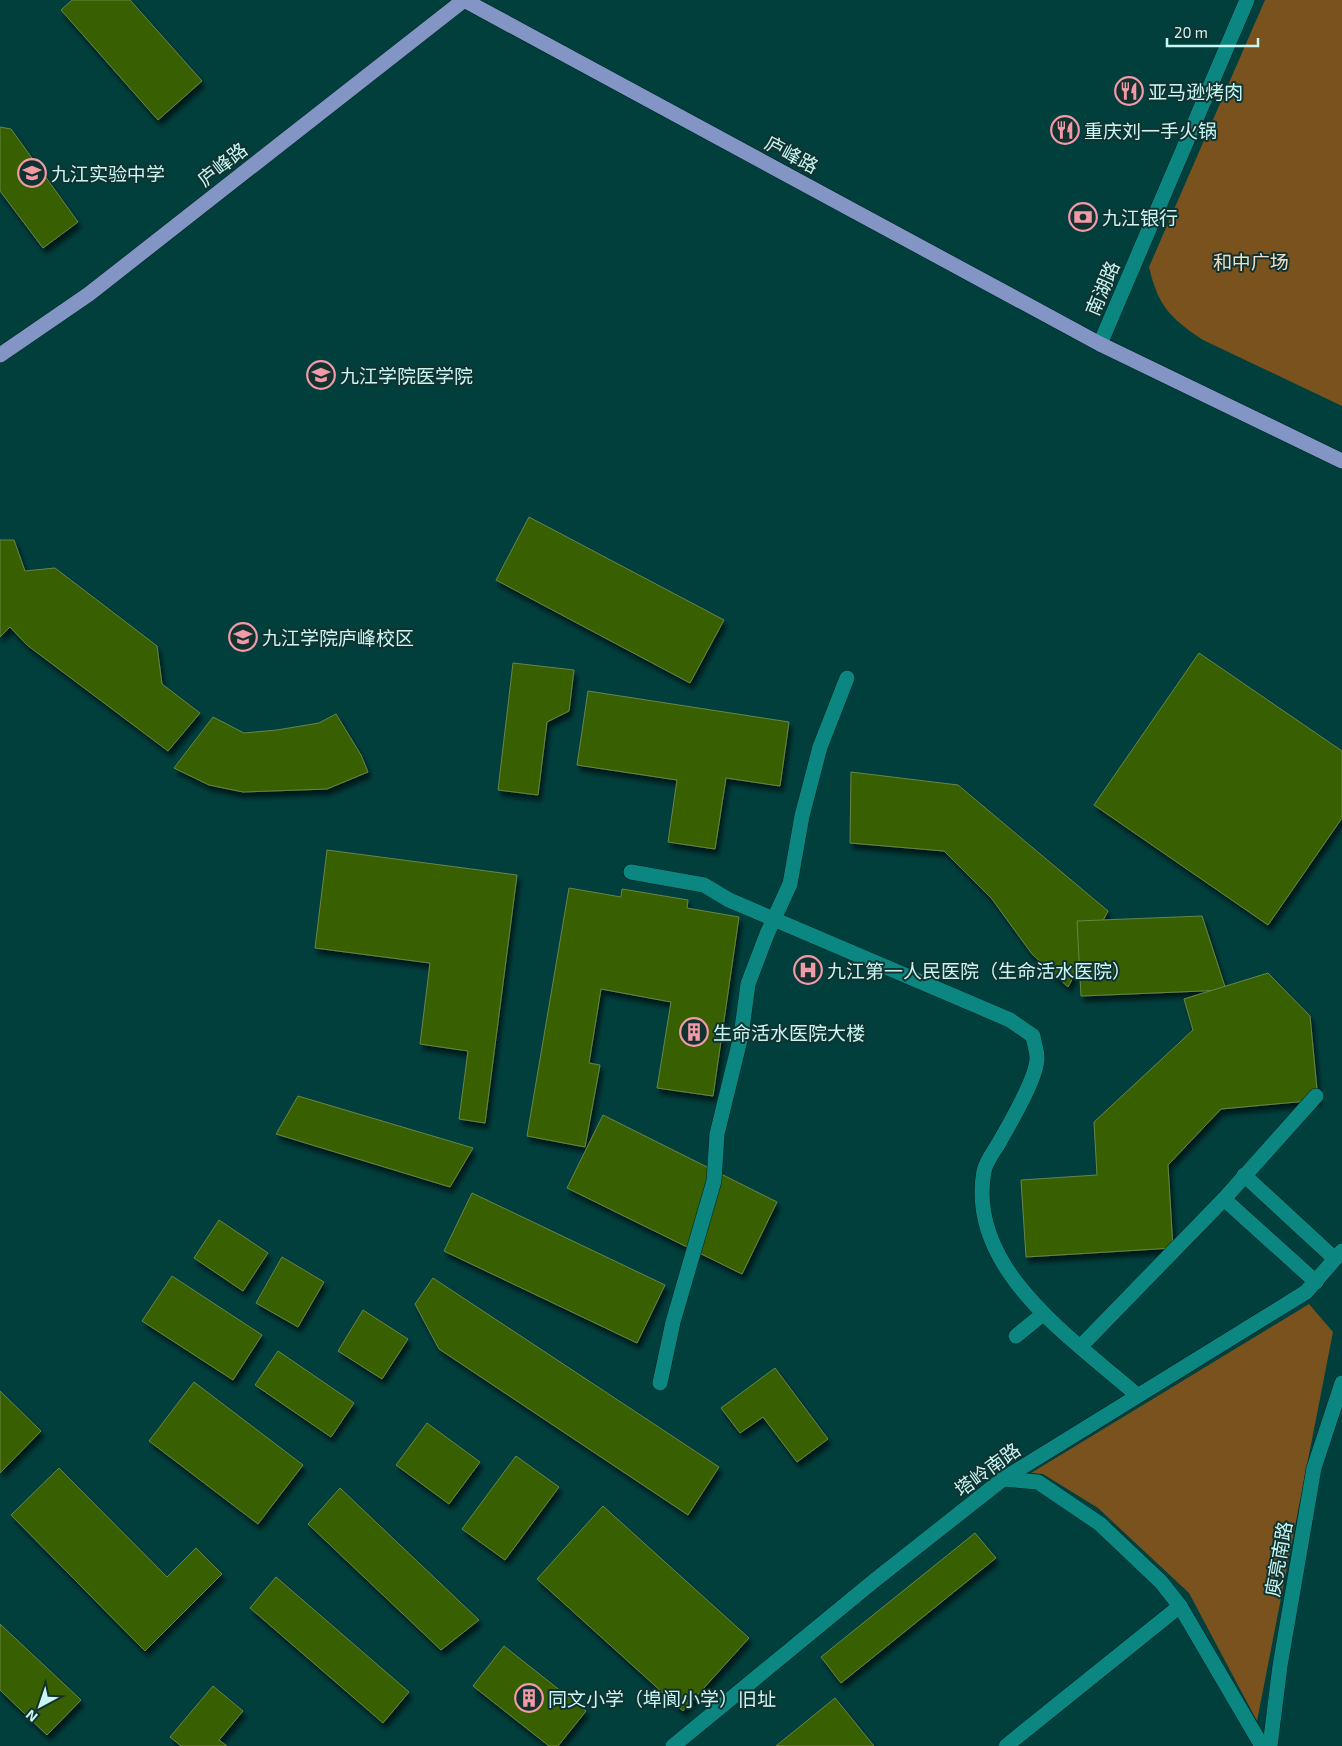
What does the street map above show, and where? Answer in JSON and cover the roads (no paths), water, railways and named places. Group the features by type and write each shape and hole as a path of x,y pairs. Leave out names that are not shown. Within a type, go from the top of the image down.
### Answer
{"main road":[{"name":"庐峰路","path":"0,355 89,294 464,0 1100,344"},
{"name":"南湖路","path":"1100,344 1342,461"}],"street":[{"name":"南湖路","path":"1100,344 1247,0"},
{"path":"660,1384 673,1322 714,1181 717,1134 741,1036 748,984 790,884 802,816 820,747 847,678"},
{"path":"631,872 704,885 729,900 1010,1020 1033,1036 1037,1059 1022,1102 984,1169 981,1206 995,1249 1022,1290 1043,1314 1137,1395"},
{"path":"1081,1346 1224,1199 1316,1096"},
{"path":"1244,1175 1339,1255"},
{"path":"1224,1199 1316,1282"},
{"name":"塔岭南路","path":"673,1746 875,1580 1003,1479 1306,1292 1339,1255"},
{"path":"1016,1336 1043,1314"},
{"name":"庾亮南路","path":"1270,1746 1280,1666 1314,1468 1342,1383"},
{"path":"1003,1479 1038,1482 1100,1524 1161,1582 1180,1606 1262,1746"},
{"path":"1006,1746 1180,1606"}],"place":[{"name":"亚马逊烤肉","path":"1129,91"},
{"name":"重庆刘一手火锅","path":"1065,130"},
{"name":"九江实验中学","path":"32,173"},
{"name":"九江银行","path":"1083,217"},
{"name":"九江学院医学院","path":"321,375"},
{"name":"九江学院庐峰校区","path":"243,637"},
{"name":"九江第一人民医院（生命活水医院）","path":"808,970"},
{"name":"生命活水医院大楼","path":"694,1032"},
{"name":"同文小学（埠阆小学）旧址","path":"529,1698"}],"park label":[{"name":"和中广场","path":"1251,261"}]}
